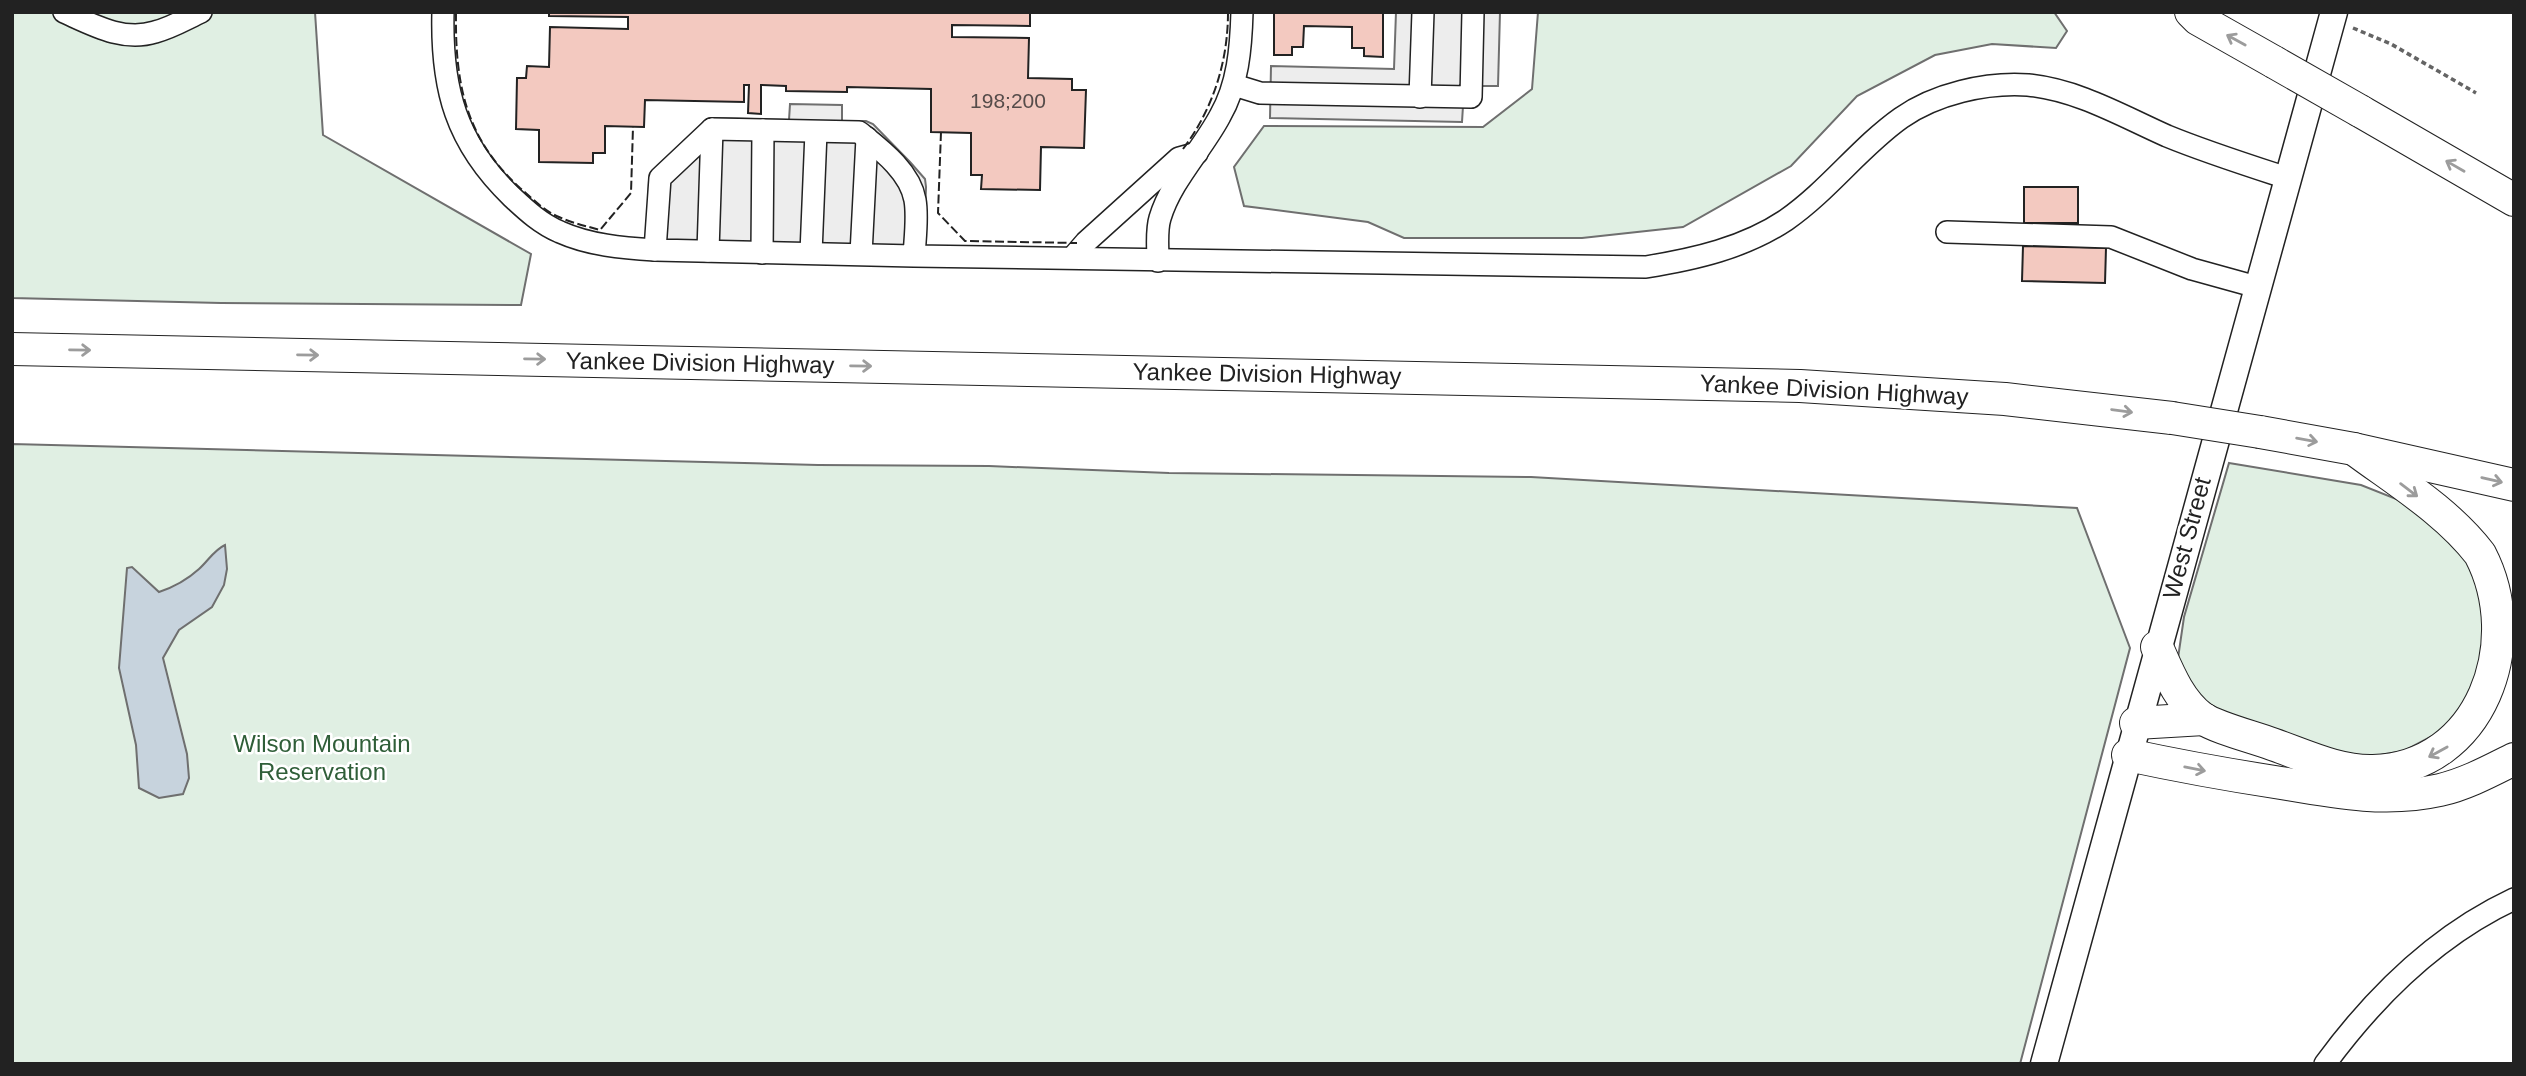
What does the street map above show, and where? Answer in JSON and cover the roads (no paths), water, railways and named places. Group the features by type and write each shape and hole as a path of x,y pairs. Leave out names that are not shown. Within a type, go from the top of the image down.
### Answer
{"highway":[{"path":"2191,15 2514,200"},
{"name":"Yankee Division Highway","path":"12,349 1811,386 2005,398 2172,418 2354,449 2514,485"},
{"path":"2136,723 2204,719 2332,765 2373,771 2414,764 2449,746 2470,729 2493,695 2504,660 2506,622 2500,592 2488,568 2462,533 2354,449"},
{"path":"2157,647 2180,693 2204,719"},
{"path":"2128,755 2212,772 2378,797 2439,790 2483,775 2514,759"}],"main road":[{"name":"West Street","path":"2044,1064 2333,17"}],"street":[{"path":"64,12 126,35 154,33 201,12"},
{"path":"443,12 443,67 459,123 467,143 480,162 498,184 545,225 562,234 614,247 762,253 1073,257 1158,261 1646,267 1693,260 1730,248 1784,221 1833,182 1902,117 1950,95 2005,85 2046,88 2085,99 2187,144 2287,178"},
{"path":"1158,261 1160,218 1172,191 1222,115 1234,85 1240,55 1242,12"},
{"path":"1420,97 1423,12"},
{"path":"1234,85 1261,93 1471,97 1473,12"},
{"path":"654,250 660,178 712,129 859,132 896,165 911,185 915,201 914,256"},
{"path":"708,251 712,129"},
{"path":"762,253 763,130"},
{"path":"811,253 816,132"},
{"path":"861,254 867,138"},
{"path":"1073,257 1179,158 1197,153"},
{"path":"1947,232 2111,237 2192,269 2257,287"},
{"path":"2325,1064 2368,1012 2416,963 2462,928 2514,898"}],"park label":[{"name":"Wilson Mountain Reservation","path":"322,758"}]}
